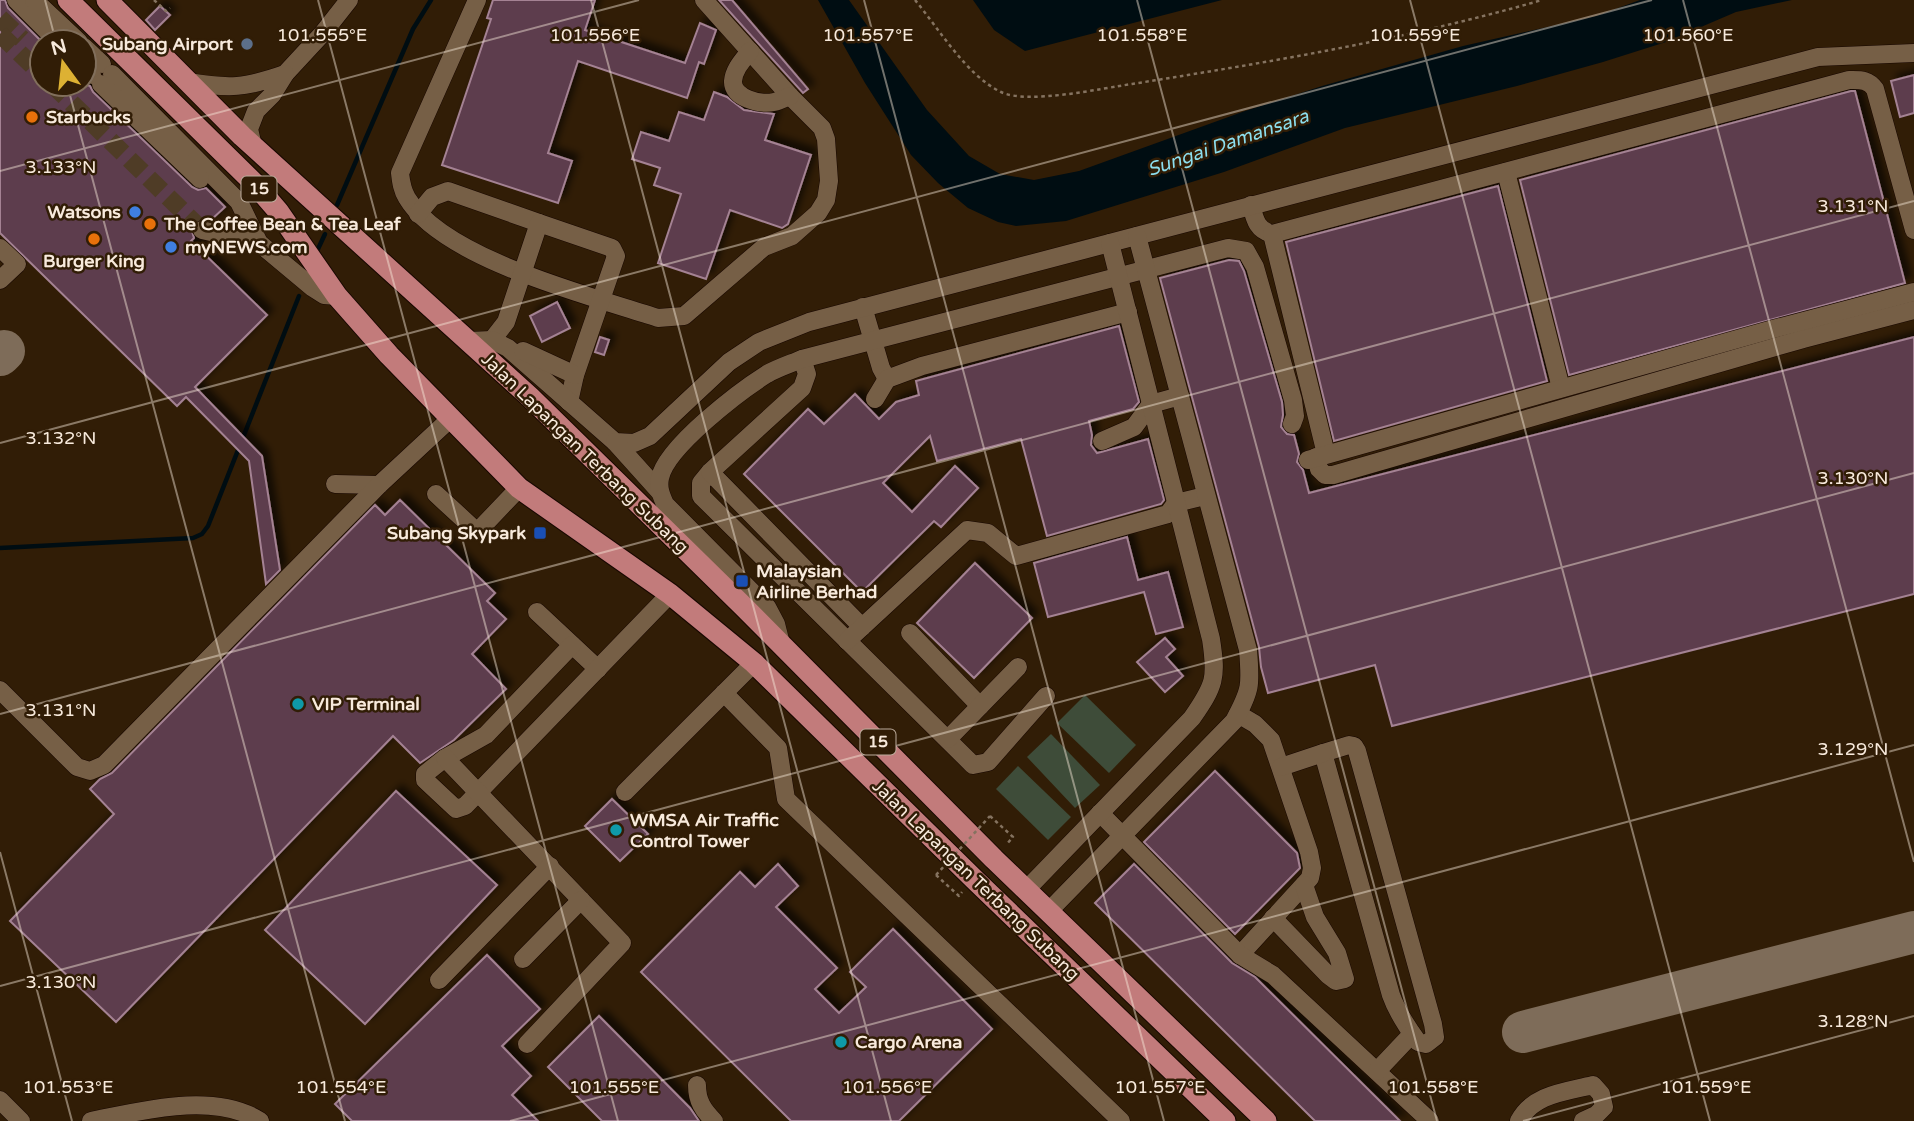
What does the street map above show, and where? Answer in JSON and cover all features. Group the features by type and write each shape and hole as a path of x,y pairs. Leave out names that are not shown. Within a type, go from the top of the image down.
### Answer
{"main road":[{"name":"Jalan Lapangan Terbang Subang","path":"68,0 254,183 278,211 337,296 388,355 519,488 670,594 754,663 1225,1121"},
{"name":"Jalan Lapangan Terbang Subang","path":"107,0 253,146 530,397 1048,912 1266,1121"}],"street":[{"path":"16,0 44,28"},
{"path":"34,0 64,28"},
{"path":"253,146 250,129 256,111 349,0"},
{"path":"477,0 400,173 401,187 418,214 464,247 494,262 658,318 684,316 764,247 792,236 818,213 826,200 829,181 826,139 822,128 704,0"},
{"path":"750,51 736,71 733,82 735,90 745,98 766,102 790,96"},
{"path":"615,442 634,443 650,436 729,362 759,342 809,322 1818,57 1914,52"},
{"path":"98,73 239,202 258,243"},
{"path":"188,82 219,87 250,86 285,74"},
{"path":"1251,205 1257,225 1263,232 1272,234 1849,80 1863,80 1871,83 1875,89 1914,230"},
{"path":"1506,172 1561,388"},
{"path":"418,214 432,197 448,191 612,248 616,256 575,374 569,402"},
{"path":"494,337 506,322 539,223"},
{"path":"206,226 258,243 313,288 324,295 337,296"},
{"path":"1272,234 1319,470 1325,475 1333,475 1803,339 1914,310"},
{"path":"1048,912 1234,721 1248,696 1248,650 1137,236"},
{"path":"1026,890 1192,718 1209,694 1216,668 1211,639 1110,243"},
{"path":"0,248 17,264 0,280"},
{"path":"659,491 660,477 674,452 721,408 774,371 802,359 1228,248 1246,251 1255,267 1296,410 1292,424"},
{"path":"1317,457 1914,292"},
{"path":"863,307 881,368 887,379"},
{"path":"875,398 887,379 922,366 1128,312"},
{"path":"469,341 494,337 575,374"},
{"path":"494,337 615,442 659,491 665,504 767,607 776,624 781,644"},
{"path":"759,342 774,371"},
{"path":"802,359 807,373 802,388 710,472 701,483 701,496 973,765 988,762 1046,696"},
{"path":"702,385 721,408"},
{"path":"1102,441 1134,427 1151,404 1180,396"},
{"path":"0,690 77,767 90,771 104,765 379,485 450,419"},
{"path":"710,472 862,627"},
{"path":"335,484 379,485"},
{"path":"436,494 475,530 480,529 519,488"},
{"path":"847,641 967,530 988,533 1016,556 1168,514 1176,503 1205,496"},
{"path":"572,645 486,735 445,758 425,774 425,780 456,809 465,806 479,792 670,594"},
{"path":"537,612 598,669"},
{"path":"910,633 980,706"},
{"path":"625,792 754,663"},
{"path":"947,739 1018,667"},
{"path":"724,693 778,748 786,799 1121,1121"},
{"path":"1238,714 1264,731 1271,740 1312,862 1310,878 1240,954"},
{"path":"1281,767 1323,752 1349,745 1354,746 1357,751 1435,1032 1434,1040 1426,1044 1419,1042 1396,1010 1323,752"},
{"path":"445,758 622,943 527,1044"},
{"path":"1100,813 1240,954 1273,975 1430,1121"},
{"path":"439,980 550,866"},
{"path":"1273,918 1328,975 1336,981 1345,979 1337,953 1315,917 1304,885"},
{"path":"523,959 581,900"},
{"path":"1377,1071 1412,1034"},
{"path":"697,1085 697,1097 701,1107 714,1121"},
{"path":"1525,1120 1526,1108 1535,1102 1593,1085 1601,1094 1604,1107 1583,1121"},
{"path":"0,1100 21,1121"},
{"path":"91,1121 165,1106 212,1106 244,1111 260,1121"}],"path":[{"path":"155,0 166,11 170,8"},
{"path":"915,0 976,76 1003,93 1034,97 1292,57 1440,26 1542,0"},
{"path":"959,896 936,875 990,816 1013,837"}],"green space":[{"path":"1085,695 1136,745 1109,773 1057,723"},
{"path":"1051,734 1100,785 1075,808 1027,757"},
{"path":"1018,766 1071,817 1048,840 996,789"}],"water":[{"name":"Sungai Damansara","path":"818,0 849,0 927,110 969,156 1000,174 1034,180 1079,171 1322,86 1463,46 1596,16 1640,0 1792,0 1736,12 1666,42 1603,62 1345,128 1224,172 1066,221 1016,226 998,222 968,208 938,183 911,155 865,83"},
{"path":"973,0 1222,0 1025,51 994,30"}],"building":[{"path":"0,0 5,0 8,8 28,28 28,98 98,97 192,187 198,190 206,188 225,207 211,220 199,219 194,222 191,228 194,238 191,241 267,315 195,387 262,456 280,570 266,584 249,461 186,397 177,406 0,233"},
{"path":"493,0 595,0 585,30 685,63 700,23 716,30 704,64 699,62 687,98 578,61 548,153 572,161 558,203 442,165 491,19 487,18"},
{"path":"719,0 732,0 808,89 803,93"},
{"path":"160,6 170,15 155,30 146,20"},
{"path":"1914,75 1914,113 1900,117 1891,81"},
{"path":"1855,91 1905,283 1569,375 1520,180"},
{"path":"714,92 727,97 744,110 774,114 765,140 811,155 788,224 782,228 730,210 706,279 658,263 681,194 654,185 660,168 632,159 641,132 669,141 679,112 704,120"},
{"path":"1498,186 1547,381 1334,441 1286,242"},
{"path":"1229,260 1239,261 1244,271 1282,402 1281,427 1287,434 1294,435 1299,454 1297,462 1303,470 1309,493 1914,337 1914,594 1392,726 1375,665 1268,693 1259,647 1160,278"},
{"path":"557,302 570,328 542,342 530,316"},
{"path":"1119,326 1139,402 1133,409 1089,421 1091,445 1097,453 1148,439 1164,500 1161,504 1047,536 1021,439 937,461 930,436 883,483 912,512 955,466 978,488 941,527 934,521 862,592 744,474 808,409 824,424 855,394 879,419 896,402 919,395 916,381"},
{"path":"600,337 609,340 604,355 595,352"},
{"name":"VIP Terminal","path":"400,500 495,593 487,601 506,619 472,654 506,689 454,740 420,763 393,736 116,1022 10,921 114,814 90,789 100,779 112,773 375,505 385,515"},
{"path":"1127,537 1138,580 1168,572 1183,627 1156,634 1144,592 1048,617 1034,563"},
{"path":"975,563 1032,618 974,678 917,623"},
{"path":"1165,638 1175,649 1166,657 1183,676 1165,692 1137,662"},
{"path":"1215,771 1297,853 1300,868 1235,934 1144,842"},
{"path":"396,791 497,885 365,1024 265,930"},
{"name":"WMSA Air Traffic Control Tower","path":"612,799 648,834 620,861 585,826"},
{"path":"778,864 798,886 776,907 837,968 815,989 839,1013 866,987 850,972 893,929 992,1029 899,1121 791,1121 641,972 740,872 755,887"},
{"path":"1134,864 1232,963 1255,977 1400,1121 1315,1121 1095,903"},
{"path":"487,955 540,1009 502,1046 531,1076 512,1095 538,1121 352,1121 335,1104"},
{"path":"599,1016 690,1108 699,1121 602,1121 548,1067"}],"waterway":[{"path":"337,205 413,29 431,0"},
{"path":"318,249 325,234"},
{"path":"0,548 193,538 202,534 208,526 299,296"}],"taxiway":[{"path":"0,355 4,351"},
{"path":"1523,1032 1914,932"}],"tunnel":[{"path":"0,18 22,39"},
{"path":"0,34 28,61"},
{"path":"66,98 202,230"}],"place":[{"name":"Subang Airport","path":"247,44"},
{"name":"Starbucks","path":"32,117"},
{"name":"Watsons","path":"135,212"},
{"name":"The Coffee Bean & Tea Leaf","path":"150,224"},
{"name":"Burger King","path":"94,239"},
{"name":"myNEWS.com","path":"171,247"},
{"name":"Subang Skypark","path":"540,533"},
{"name":"Malaysian Airline Berhad","path":"742,581"},
{"name":"VIP Terminal","path":"298,704"},
{"name":"WMSA Air Traffic Control Tower","path":"616,830"},
{"name":"Cargo Arena","path":"841,1042"}]}
